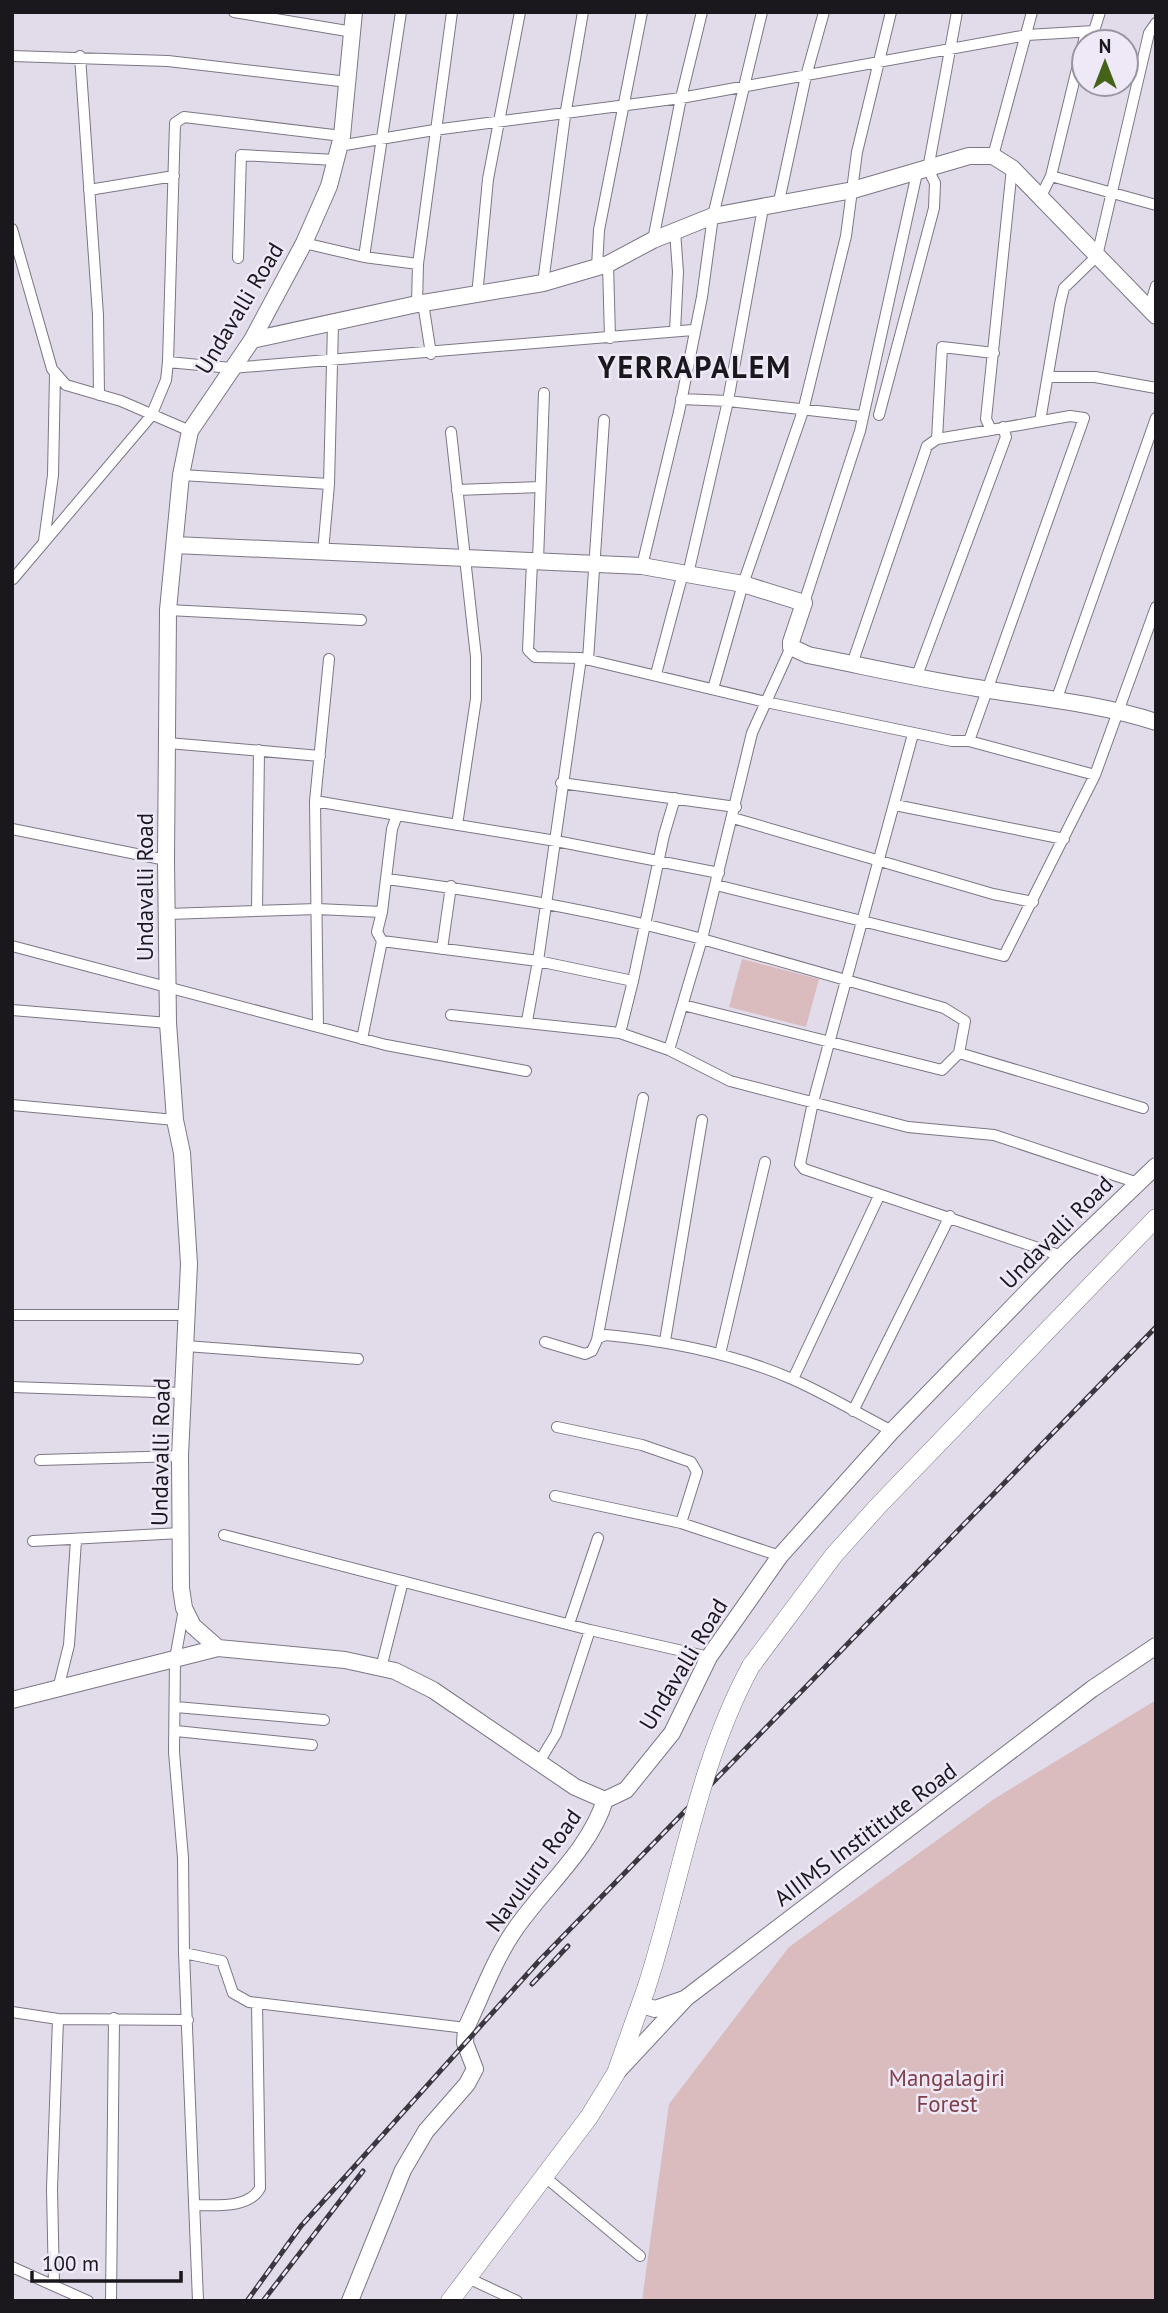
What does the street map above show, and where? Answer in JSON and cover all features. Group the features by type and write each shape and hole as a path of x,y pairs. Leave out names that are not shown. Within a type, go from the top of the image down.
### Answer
{"main road":[{"path":"450,2301 545,2177 616,2073 645,1995 668,1920 716,1743 733,1700 751,1666 800,1598 879,1505 1156,1218"}],"street":[{"path":"234,12 353,32"},
{"name":"Undavalli Road","path":"184,1608 181,1588 180,1457 187,1315 187,1215 182,1153 175,1120 168,1023 166,860 169,610 181,475 190,431 252,340 303,243 329,186 339,148 354,12"},
{"path":"364,257 401,12"},
{"path":"431,354 420,303 418,264 452,12"},
{"path":"477,296 488,179 520,12"},
{"path":"543,283 565,116 583,12"},
{"path":"610,338 599,230 642,12"},
{"path":"653,240 681,99 702,12"},
{"path":"642,566 702,297 713,216 762,12"},
{"path":"656,674 686,574 771,207 824,12"},
{"path":"713,689 743,584 803,411 846,236 857,152 891,12"},
{"path":"669,1050 702,939 752,733 791,648 862,416 922,171 957,12"},
{"path":"993,156 1032,12"},
{"path":"1040,421 1064,288 1097,256 1149,33 1156,23"},
{"path":"238,258 241,155 339,148 434,130 565,116 681,99 1027,35 1070,33"},
{"path":"12,56 168,61 348,82"},
{"path":"80,57 101,370 99,395"},
{"path":"1040,198 1051,176 1070,98"},
{"path":"13,579 151,416 166,380 175,123 181,117 339,148"},
{"path":"252,340 420,303 477,296 543,283 603,265 653,240 713,216 853,190 969,156 993,156 1012,169 1153,313"},
{"path":"991,430 986,419 1012,169"},
{"path":"879,415 934,208 935,183 922,171"},
{"path":"89,190 174,176"},
{"path":"1051,176 1156,205"},
{"path":"12,229 55,374 53,475 44,541"},
{"path":"675,331 678,272 676,231"},
{"path":"303,243 364,257 418,264"},
{"path":"1153,313 1156,286"},
{"path":"323,552 329,484 333,324"},
{"path":"168,362 231,368 431,354 693,330"},
{"path":"937,439 942,347 994,353"},
{"path":"55,374 66,385 140,408 151,416 190,431"},
{"path":"1048,377 1095,377 1156,388"},
{"path":"544,393 529,653 535,657 585,659 913,734 952,741 969,741 1096,775"},
{"path":"681,399 728,401 862,416"},
{"path":"852,664 927,446 937,439 1003,427 1079,415 1084,418 969,741"},
{"path":"1057,698 1156,418"},
{"path":"527,1021 556,841 561,783 585,659 596,563 604,420"},
{"path":"916,678 1006,437 1003,427"},
{"path":"451,432 473,614 476,699 457,825"},
{"path":"181,475 329,484"},
{"path":"457,490 540,486"},
{"path":"175,545 642,566 743,584 804,603"},
{"path":"716,885 1001,957 1007,954 1096,775 1156,607"},
{"path":"169,610 361,620"},
{"path":"791,648 808,655 916,678 1057,698 1119,710 1156,722"},
{"path":"318,1026 315,801 329,659"},
{"path":"913,734 813,1102 800,1161 802,1167 879,1196 950,1216 1062,1256"},
{"path":"168,743 320,756"},
{"path":"257,911 259,750"},
{"path":"561,783 736,807"},
{"path":"620,1033 643,923 675,798"},
{"path":"315,801 556,841 719,873"},
{"path":"895,805 1064,839"},
{"path":"362,1038 382,941 377,932 387,879 392,829 397,815"},
{"path":"733,818 1033,902"},
{"path":"12,829 166,860"},
{"path":"387,879 451,886 643,923 944,1008 965,1021 958,1054 942,1070 683,1005"},
{"path":"442,949 451,886"},
{"path":"168,914 317,909 382,912"},
{"path":"382,941 538,961 633,981"},
{"path":"12,946 168,986 292,1022 526,1071"},
{"path":"12,1010 168,1023"},
{"path":"451,1015 620,1033 669,1050 730,1081 908,1127 994,1135 1138,1182"},
{"path":"958,1054 1143,1108"},
{"path":"545,1342 585,1354 592,1350 597,1340 643,1098"},
{"path":"12,1105 175,1120"},
{"path":"665,1340 702,1120"},
{"path":"720,1354 765,1162"},
{"name":"Undavalli Road","path":"605,1800 626,1790 672,1733 709,1657 780,1556 892,1431 1062,1256 1156,1166"},
{"path":"793,1379 879,1196"},
{"path":"853,1411 950,1216"},
{"path":"12,1315 187,1315"},
{"path":"597,1340 606,1335 665,1340 720,1354 793,1379 892,1431"},
{"path":"186,1346 358,1359"},
{"path":"12,1387 184,1393"},
{"path":"557,1427 642,1445 691,1462 696,1472 681,1523"},
{"path":"40,1460 180,1457"},
{"path":"555,1496 681,1523 780,1556"},
{"path":"33,1541 181,1533"},
{"path":"224,1535 590,1630 709,1657"},
{"path":"569,1624 598,1538"},
{"path":"58,1689 69,1645 76,1540"},
{"path":"382,1668 403,1581"},
{"path":"184,1608 193,1626 218,1648"},
{"path":"184,1608 174,1659 174,1752 182,1847 198,2301"},
{"path":"538,1762 556,1734 590,1630"},
{"name":"AIIIMS Instititute Road","path":"616,2073 686,1998 1092,1689 1156,1646"},
{"path":"12,1700 218,1648 345,1660 382,1668 433,1690 575,1787 605,1800"},
{"path":"176,1707 324,1720"},
{"path":"176,1731 312,1745"},
{"name":"Navuluru Road","path":"466,2028 513,1933 593,1829 605,1800"},
{"path":"184,1953 222,1961 233,1993 257,2003 466,2028 465,2043 475,2069 467,2084 426,2132 403,2170 350,2301"},
{"path":"645,1995 645,2006 654,2009 686,1998"},
{"path":"195,2205 239,2203 257,2194 260,2188 257,2003"},
{"path":"12,2012 58,2020 187,2020"},
{"path":"111,2301 114,2018"},
{"path":"54,2284 52,2189 58,2020"},
{"path":"545,2177 640,2256"},
{"path":"12,2267 88,2301"},
{"path":"468,2278 517,2301"},
{"path":"486,2301 490,2288"}],"green space":[{"path":"742,959 819,979 806,1027 729,1007"},
{"name":"Mangalagiri Forest","path":"1156,1700 1156,2301 642,2301 669,2104 789,1947 994,1799"}],"railway":[{"path":"247,2301 301,2226 539,1961 1156,1327"},
{"path":"532,1984 568,1946"},
{"path":"263,2301 363,2171"}],"district":[{"name":"YERRAPALEM","path":"695,366"}]}
